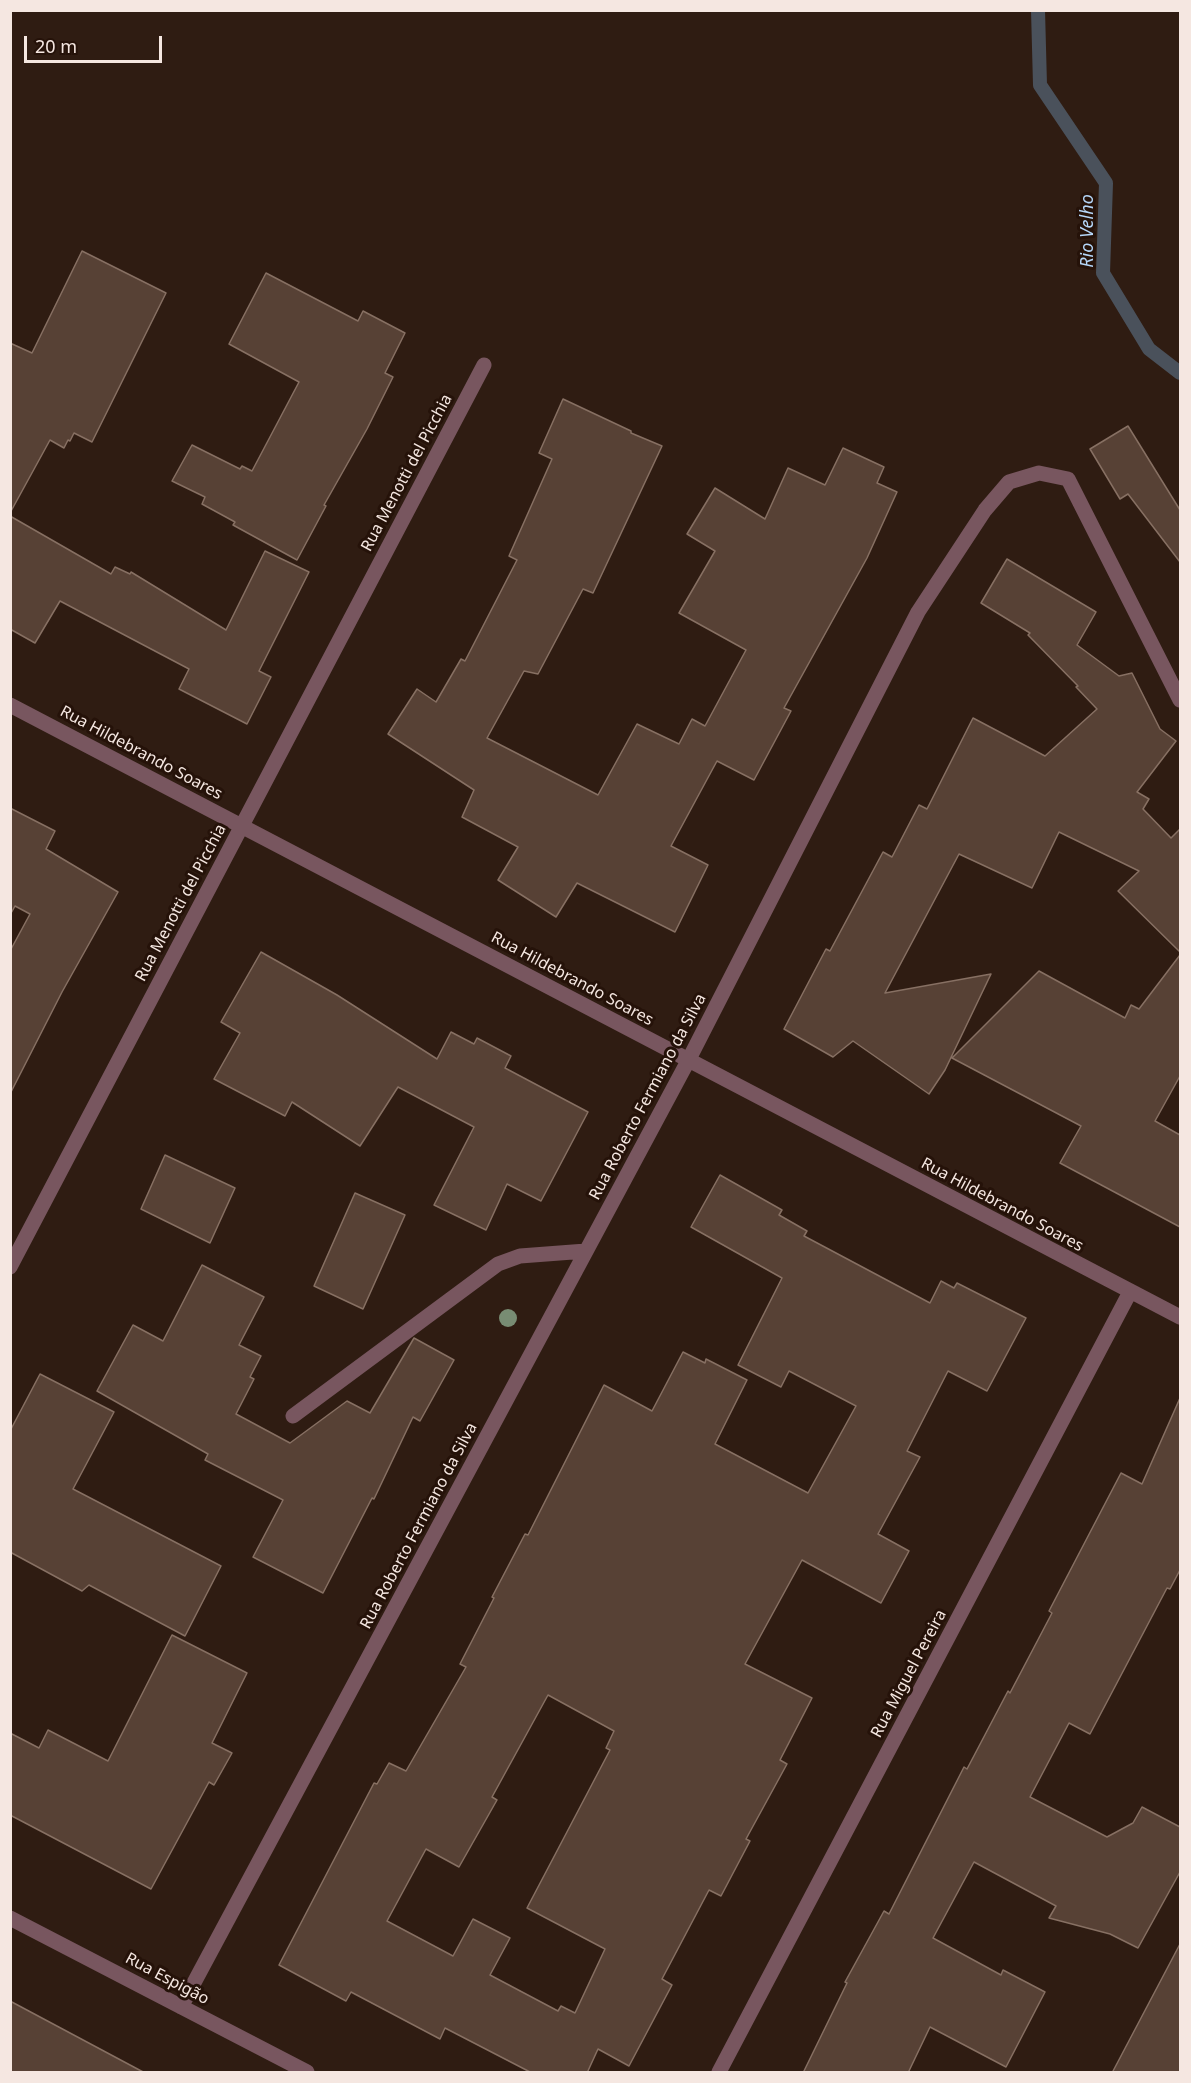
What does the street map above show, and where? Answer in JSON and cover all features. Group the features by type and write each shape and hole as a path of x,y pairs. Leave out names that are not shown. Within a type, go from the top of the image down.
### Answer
{"street":[{"name":"Rua Menotti del Picchia","path":"10,1267 484,365"},
{"name":"Rua Roberto Fermiano da Silva","path":"182,2007 688,1061 918,612 985,510 1009,482 1038,473 1068,479 1180,700"},
{"name":"Rua Hildebrando Soares","path":"10,705 1180,1317"},
{"path":"293,1416 498,1264 520,1256 586,1251"},
{"name":"Rua Miguel Pereira","path":"719,2073 1130,1292"},
{"name":"Rua Espigão","path":"10,1918 306,2073"}],"building":[{"path":"82,251 166,293 92,442 74,433 64,448 50,440 10,513 10,343 32,353"},
{"path":"266,273 358,321 363,311 405,333 385,373 393,377 297,560 233,525 235,522 202,504 205,497 172,481 192,445 240,469 242,466 252,471 299,382 229,344"},
{"path":"563,399 662,446 593,593 583,589 538,674 524,671 487,738 598,795 637,724 679,744 692,719 705,726 746,650 679,613 715,551 687,534 715,488 765,519 788,468 825,485 843,448 884,467 877,483 897,492 867,558 784,708 791,711 754,780 717,761 671,846 708,865 675,932 577,883 556,917 498,880 518,847 462,817 474,790 388,734 417,689 436,702 461,659 465,661 517,560 509,556 552,459 539,453"},
{"path":"1128,426 1180,510 1180,562 1128,494 1120,499 1090,449"},
{"path":"10,516 111,574 115,567 130,574 131,572 226,630 265,551 309,572 259,671 271,677 247,724 179,689 189,669 60,601 35,643 10,629"},
{"path":"1007,559 1096,612 1077,645 1119,676 1132,673 1160,729 1176,741 1137,792 1149,799 1143,809 1171,838 1180,829 1180,952 1118,891 1139,871 1059,832 1032,888 959,854 885,993 991,974 945,1070 929,1094 853,1041 833,1057 784,1029 826,949 830,951 883,852 892,857 919,805 927,809 973,718 1045,756 1097,709 1028,635 1030,633 981,603"},
{"path":"10,808 55,831 46,849 118,892 62,992 10,1094 10,951 30,914 15,906 10,915"},
{"path":"261,952 337,995 437,1059 451,1032 474,1044 477,1038 511,1056 505,1068 588,1112 541,1201 507,1184 486,1230 434,1205 474,1127 398,1087 360,1146 292,1102 285,1116 214,1079 240,1033 221,1022"},
{"path":"1180,955 1180,1076 1155,1121 1180,1135 1180,1227 1060,1163 1081,1126 952,1058 1039,971 1125,1018 1131,1005 1139,1009"},
{"path":"165,1155 235,1188 210,1243 141,1209"},
{"path":"720,1175 782,1210 779,1215 807,1231 804,1236 930,1303 941,1281 954,1288 957,1283 1026,1318 987,1391 948,1371 907,1451 920,1457 878,1534 909,1551 881,1603 802,1560 745,1664 812,1698 780,1760 787,1764 746,1839 750,1841 721,1896 709,1890 662,1979 672,1985 629,2066 598,2049 587,2073 532,2073 445,2028 440,2039 351,1992 346,2001 279,1965 374,1783 377,1784 389,1763 406,1771 466,1667 460,1664 494,1598 492,1597 525,1534 528,1535 604,1385 652,1411 683,1352 705,1363 706,1359 747,1380 715,1444 808,1493 856,1406 789,1371 781,1387 738,1365 782,1278 691,1227","holes":["548,1695 614,1731 606,1748 610,1750 527,1908 605,1949 575,2013 561,2006 558,2011 490,1975 510,1938 473,1919 453,1956 387,1921 426,1849 459,1867 497,1800 492,1797"]},
{"path":"355,1193 405,1215 363,1309 314,1286"},
{"path":"202,1265 264,1297 239,1345 261,1356 250,1377 254,1379 236,1414 290,1443 347,1401 370,1413 414,1338 454,1360 420,1421 413,1417 374,1499 372,1498 323,1593 253,1557 283,1500 205,1460 208,1454 97,1391 133,1325 163,1341"},
{"path":"40,1374 114,1412 73,1489 221,1566 185,1636 89,1585 82,1591 10,1552 10,1431"},
{"path":"1180,1398 1180,1570 1170,1589 1167,1588 1090,1734 1069,1723 1030,1797 1107,1837 1133,1823 1142,1807 1180,1827 1180,1872 1138,1948 1110,1934 1049,1918 1056,1906 974,1862 933,1938 1001,1975 1003,1970 1045,1992 1006,2067 930,2027 908,2073 803,2073 847,1983 845,1982 884,1911 889,1914 964,1767 967,1769 1008,1691 1010,1693 1052,1613 1049,1611 1121,1473 1142,1484"},
{"path":"172,1635 247,1673 212,1743 232,1753 214,1785 209,1782 151,1889 10,1815 10,1733 39,1748 48,1730 108,1761"},
{"path":"1180,1944 1180,2073 1112,2073"},
{"path":"10,2001 145,2073 10,2073"}],"waterway":[{"name":"Rio Velho","path":"1038,10 1040,85 1106,183 1103,273 1149,349 1180,373"}]}
